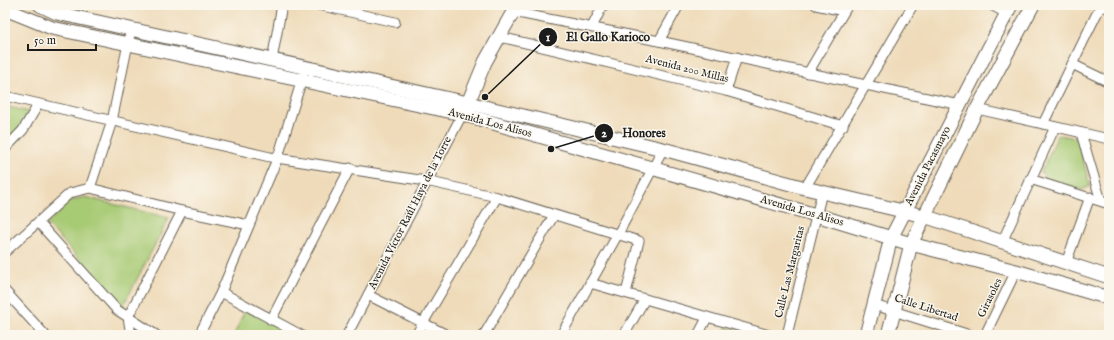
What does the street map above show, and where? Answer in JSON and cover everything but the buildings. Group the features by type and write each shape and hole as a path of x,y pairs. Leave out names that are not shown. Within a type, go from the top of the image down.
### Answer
{"street":[{"name":"Avenida Los Alisos","path":"40,5 131,29 468,102 663,149 805,188 924,216 1109,277"},
{"path":"272,60 282,5"},
{"path":"318,5 395,22"},
{"path":"592,27 603,5"},
{"path":"659,41 679,5"},
{"path":"808,73 846,8 816,5"},
{"path":"805,188 843,126 913,5"},
{"path":"991,5 1009,9"},
{"name":"Avenida Pacasmayo","path":"888,335 911,244 977,109 1032,5"},
{"path":"1043,124 1101,5 1109,9"},
{"path":"515,8 592,27 960,105"},
{"name":"Avenida Víctor Raúl Haya de la Torre","path":"348,335 426,181 462,114 485,62 515,8"},
{"name":"Avenida Los Alisos","path":"5,9 52,28 462,114 816,215 911,244 1016,271 1109,298"},
{"path":"52,28 58,9"},
{"name":"Avenida Pacasmayo","path":"866,335 891,238 1009,9"},
{"path":"90,188 112,121 131,29"},
{"name":"Avenida 200 Millas","path":"500,37 726,91 843,126"},
{"path":"726,91 737,57"},
{"path":"1072,64 1109,82"},
{"path":"199,335 221,292 278,157 306,67"},
{"path":"5,96 38,105 270,157 350,168 426,181 497,197 554,216 618,234 639,241 626,293"},
{"path":"5,148 23,130 38,105"},
{"path":"977,109 1109,139"},
{"path":"1002,242 1055,127"},
{"path":"1081,133 1105,202"},
{"path":"561,335 618,234 663,149"},
{"path":"271,320 350,168"},
{"path":"1030,179 1105,202"},
{"path":"5,252 70,193 90,188 182,211 249,225"},
{"name":"Calle Las Margaritas","path":"786,335 822,192"},
{"path":"416,335 497,197"},
{"path":"1066,263 1090,197"},
{"path":"131,335 128,317 182,211"},
{"path":"484,335 554,216"},
{"path":"38,222 117,310 156,335"},
{"name":"Girasoles","path":"985,335 1016,271"},
{"path":"590,283 769,335"},
{"path":"5,291 45,335"},
{"path":"221,292 301,335"},
{"path":"368,294 447,335"},
{"path":"624,335 645,299"},
{"name":"Calle Libertad","path":"874,305 970,335"},
{"path":"698,335 707,318"}],"green space":[{"path":"5,106 29,112 17,131 5,142"},
{"path":"1058,135 1077,138 1090,186 1082,190 1046,179 1041,172"},
{"path":"85,197 169,218 123,306 47,224 69,201"},
{"path":"245,310 281,328 278,335 234,335"},
{"path":"727,327 756,335 725,335"}],"place":[{"name":"El Gallo Karioco","path":"485,97"},
{"name":"Honores","path":"551,149"}]}
